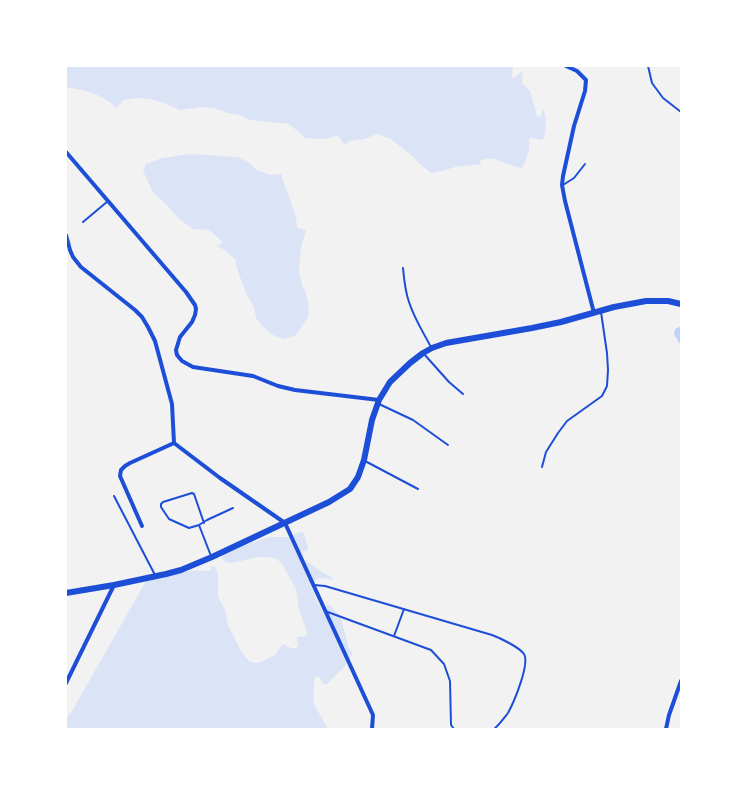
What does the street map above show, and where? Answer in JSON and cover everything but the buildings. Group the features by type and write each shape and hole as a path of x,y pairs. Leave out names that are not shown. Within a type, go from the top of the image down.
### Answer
{"main road":[{"path":"66,593 114,585 181,570 329,502 350,489 358,476 364,460 372,420 378,402 390,382 410,363 432,348 446,343 532,328 614,307 646,301 668,301 681,304"}],"street":[{"path":"566,66 577,71 586,80 585,91 574,126 567,156 562,185 565,201 597,312"},
{"path":"66,152 186,292 195,305 195,315 192,322 180,337 176,350 177,355 182,361 193,368 253,376 278,386 295,390 378,402"},
{"path":"66,235 73,257 81,268 135,310 142,317 148,327 155,341 172,404 174,443 220,478 285,523 373,715 372,729"},
{"path":"142,526 120,476 121,470 130,463 174,443"},
{"path":"66,683 114,585"},
{"path":"666,729 669,715 681,680"}],"lane":[{"path":"648,66 652,83 663,98 681,112"},
{"path":"562,185 574,178 585,164"},
{"path":"82,222 108,201"},
{"path":"404,268 408,301 417,322 432,348"},
{"path":"542,467 546,452 567,421 602,396 607,386 607,353 597,312"},
{"path":"423,353 439,372 463,394"},
{"path":"378,402 413,420 448,445"},
{"path":"364,460 418,489"},
{"path":"204,523 194,494 192,493 163,502 161,504 161,507 169,519 189,528 204,523 207,520 233,508"},
{"path":"114,496 156,576"},
{"path":"199,525 212,557"},
{"path":"313,585 325,586 492,635 514,646 524,654 526,664 517,695 508,713 494,729"},
{"path":"394,636 404,609"},
{"path":"325,610 431,650 444,664 450,681 451,725 454,729"}],"shaded area":[{"path":"66,66 513,66 512,78 523,71 522,83 530,91 537,116 540,117 543,109 546,119 544,138 540,140 532,138 529,139 528,154 522,168 495,159 485,159 480,161 481,164 455,167 431,173 391,139 377,134 365,139 350,141 344,145 341,139 337,136 324,139 305,138 289,124 250,120 240,115 227,113 214,108 201,107 180,110 150,99 136,98 123,100 117,108 105,99 93,93 66,87"},
{"path":"190,154 238,157 248,162 258,171 271,175 281,174 296,217 297,228 306,230 301,248 299,271 303,288 306,292 309,315 295,336 283,339 273,335 263,327 256,318 254,307 247,295 238,272 235,259 223,249 216,246 220,245 222,242 210,230 193,229 179,219 167,205 154,194 143,171 146,164 162,158"},
{"path":"301,532 304,533 308,548 307,551 302,551 305,560 335,580 320,578 315,580 313,589 317,601 324,614 327,603 340,615 349,648 353,653 344,667 327,684 323,684 319,677 315,677 313,696 314,704 328,729 66,729 66,719 146,581 183,572 208,571 211,570 211,566 215,567 218,573 218,596 225,610 228,625 242,653 250,662 258,663 275,655 283,644 291,648 296,648 298,645 297,637 306,636 307,632 299,610 296,589 282,564 277,559 269,557 258,557 232,563 225,562 222,558 223,555 244,545 269,537 289,537"}],"water":[{"path":"681,326 681,343 679,343 674,334 675,329"}]}
